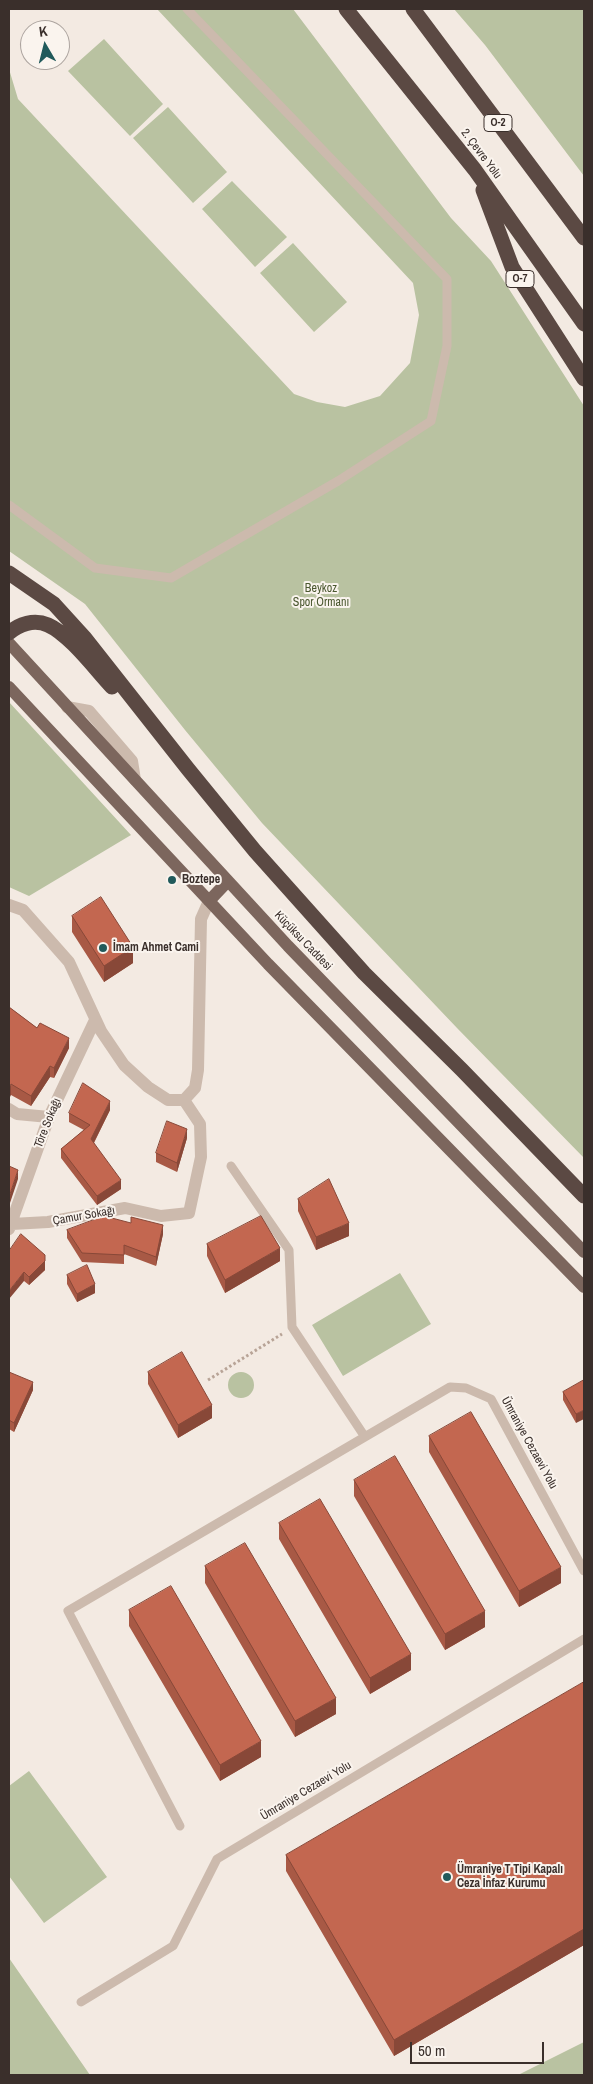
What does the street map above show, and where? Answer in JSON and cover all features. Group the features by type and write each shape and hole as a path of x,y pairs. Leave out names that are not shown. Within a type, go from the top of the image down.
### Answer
{"highway":[{"name":"2. Çevre Yolu","path":"346,9 475,170 584,324"},
{"name":"O-2","path":"413,9 584,238"},
{"name":"O-7","path":"475,170 512,267 584,379"},
{"path":"9,573 54,604 84,637 188,770 255,851 364,973 462,1070 584,1196"},
{"path":"9,633 16,626 34,622 48,625 68,640 188,770"}],"main road":[{"name":"Küçüksu Caddesi","path":"9,643 288,946 584,1252"},
{"path":"9,687 268,964 584,1287"},
{"path":"209,901 228,881"}],"street":[{"path":"9,905 23,910 69,962 101,1031 124,1065 148,1088 168,1100 184,1100 195,1088 198,1070 201,919 209,901"},
{"name":"Töre Sokağı","path":"10,1225 49,1117 96,1020"},
{"name":"Çamur Sokağı","path":"10,1225 48,1222 125,1208 161,1216 189,1213 201,1157 200,1124 184,1100"},
{"path":"9,1109 17,1114 49,1117"}],"lane":[{"path":"9,505 95,568 171,578 338,481 431,421 446,346 447,279 187,9"},
{"path":"231,1166 289,1250 292,1327 365,1437"},
{"name":"Ümraniye Cezaevi Yolu","path":"180,1826 68,1611 450,1387 466,1388 491,1399 584,1571"},
{"name":"Ümraniye Cezaevi Yolu","path":"81,2002 173,1946 218,1859 584,1639"}],"path":[{"path":"208,1380 292,1327"}],"green space":[{"name":"Beykoz Spor Ormanı","path":"157,9 293,9 451,218 491,261 584,406 584,1158 262,823 85,604 9,551 9,69 18,99 294,394 317,402 345,407 380,396 410,363 419,315 413,283"},
{"path":"454,9 584,9 584,176 485,45"},
{"path":"104,39 163,104 130,136 68,71"},
{"path":"168,107 227,172 193,203 133,138"},
{"path":"232,181 287,237 255,267 202,209"},
{"path":"293,243 347,302 314,332 260,273"},
{"path":"9,702 131,835 29,896 9,887"},
{"path":"400,1273 431,1324 343,1376 312,1325"},
{"path":"241,1372 250,1376 254,1385 250,1394 241,1398 232,1394 228,1385 232,1376"},
{"path":"29,1771 107,1877 44,1923 9,1876 9,1786"},
{"path":"9,1958 90,2075 9,2075"},
{"path":"584,2042 584,2075 518,2075"}],"building":[{"path":"101,897 133,947 104,966 72,916"},
{"path":"9,1007 37,1028 40,1023 69,1038 54,1068 50,1066 31,1096 11,1084 9,1088"},
{"path":"83,1083 110,1101 91,1139 121,1180 97,1196 61,1149 90,1125 69,1113"},
{"path":"167,1121 187,1129 177,1163 156,1153"},
{"path":"9,1166 18,1170 9,1197"},
{"path":"329,1179 349,1223 316,1237 298,1199"},
{"path":"104,1216 131,1223 131,1217 163,1225 156,1257 124,1245 124,1255 82,1253 67,1230"},
{"path":"261,1216 280,1248 225,1280 207,1244"},
{"path":"21,1234 45,1255 45,1261 29,1277 24,1272 9,1291 9,1251"},
{"path":"87,1265 95,1284 77,1294 67,1275"},
{"path":"182,1352 212,1405 178,1425 148,1372"},
{"path":"9,1372 33,1382 14,1423 9,1420"},
{"path":"584,1380 584,1410 576,1414 563,1392"},
{"path":"471,1412 561,1567 519,1591 429,1436"},
{"path":"395,1456 485,1611 445,1634 354,1480"},
{"path":"320,1499 411,1654 370,1678 279,1523"},
{"path":"245,1543 336,1698 295,1721 205,1566"},
{"path":"171,1586 261,1741 220,1765 129,1610"},
{"name":"Ümraniye T Tipi Kapalı Ceza İnfaz Kurumu","path":"584,1682 584,1929 394,2040 286,1855"}],"place":[{"name":"Boztepe","path":"172,880"},
{"name":"İmam Ahmet Cami","path":"103,948"},
{"name":"Ümraniye T Tipi Kapalı Ceza İnfaz Kurumu","path":"447,1877"}]}
